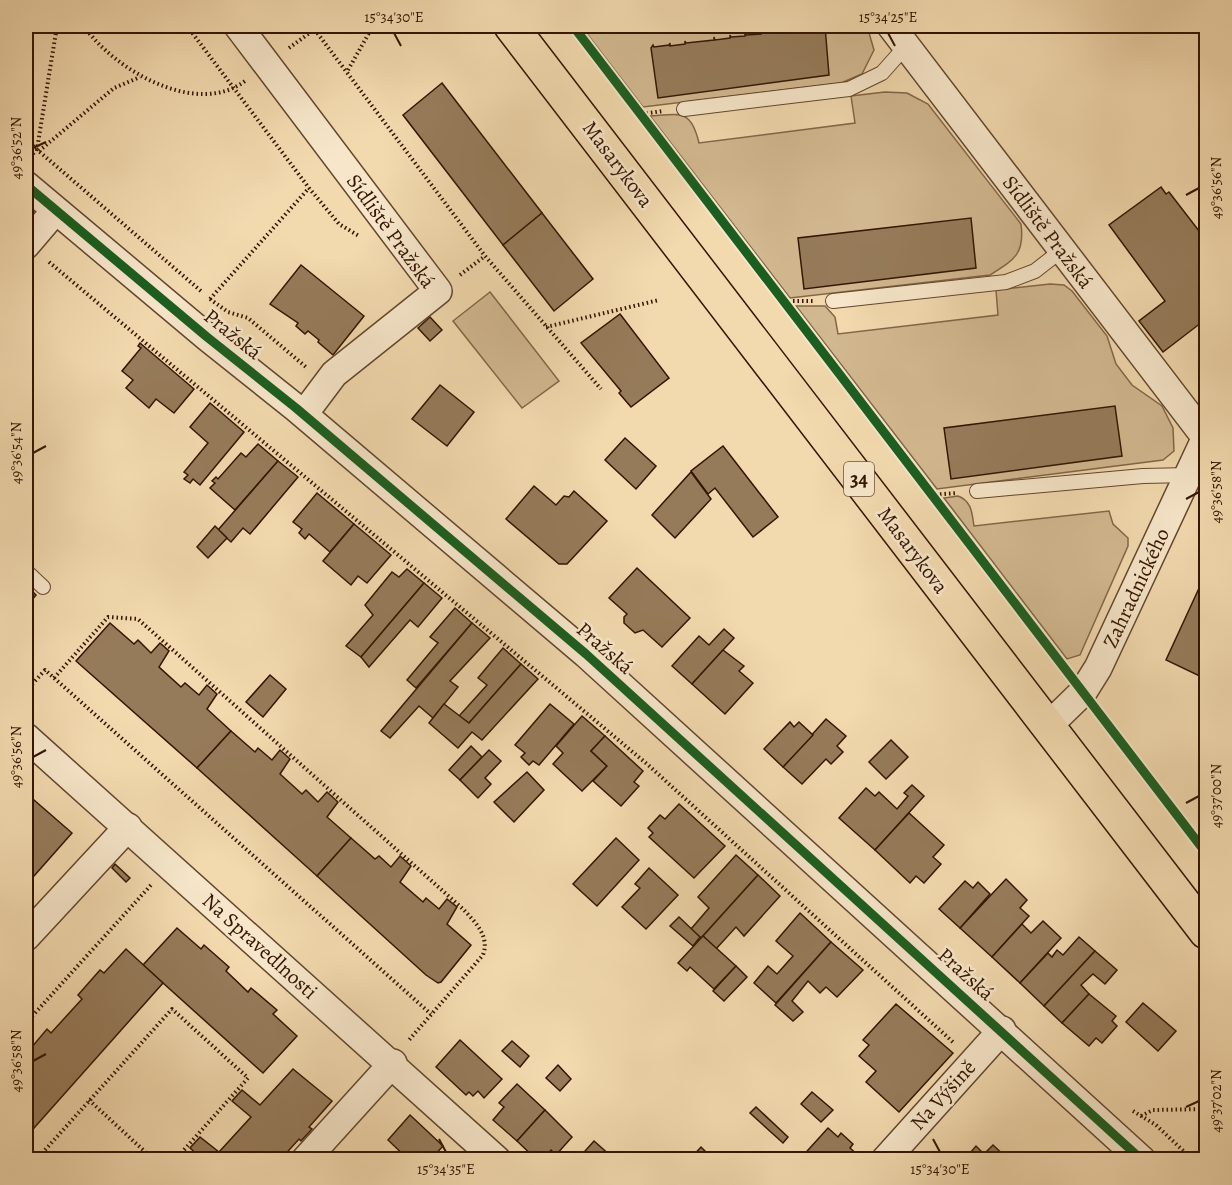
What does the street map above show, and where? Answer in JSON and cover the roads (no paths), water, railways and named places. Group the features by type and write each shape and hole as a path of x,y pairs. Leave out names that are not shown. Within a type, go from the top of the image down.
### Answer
{"main road":[{"name":"Masarykova","path":"511,26 1206,932"}],"street":[{"name":"Sídliště Pražská","path":"238,26 438,291 334,374 304,414"},
{"name":"Sídliště Pražská","path":"899,36 1206,438"},
{"name":"Pražská","path":"26,185 304,414 586,654 1002,1030 1142,1160"},
{"path":"34,251 55,211"},
{"name":"Zahradnického","path":"1048,726 1083,692 1095,674 1206,438"},
{"name":"Na Spravedlnosti","path":"26,737 497,1160"},
{"path":"26,937 128,828"},
{"name":"Na Výšině","path":"885,1160 1002,1030"},
{"path":"305,1160 391,1063"}],"lane":[{"path":"684,109 849,89 882,73 899,36"},
{"path":"833,301 1006,282 1035,271 1062,250"},
{"path":"977,491 1143,476 1189,475"},
{"path":"26,571 43,587"}]}
